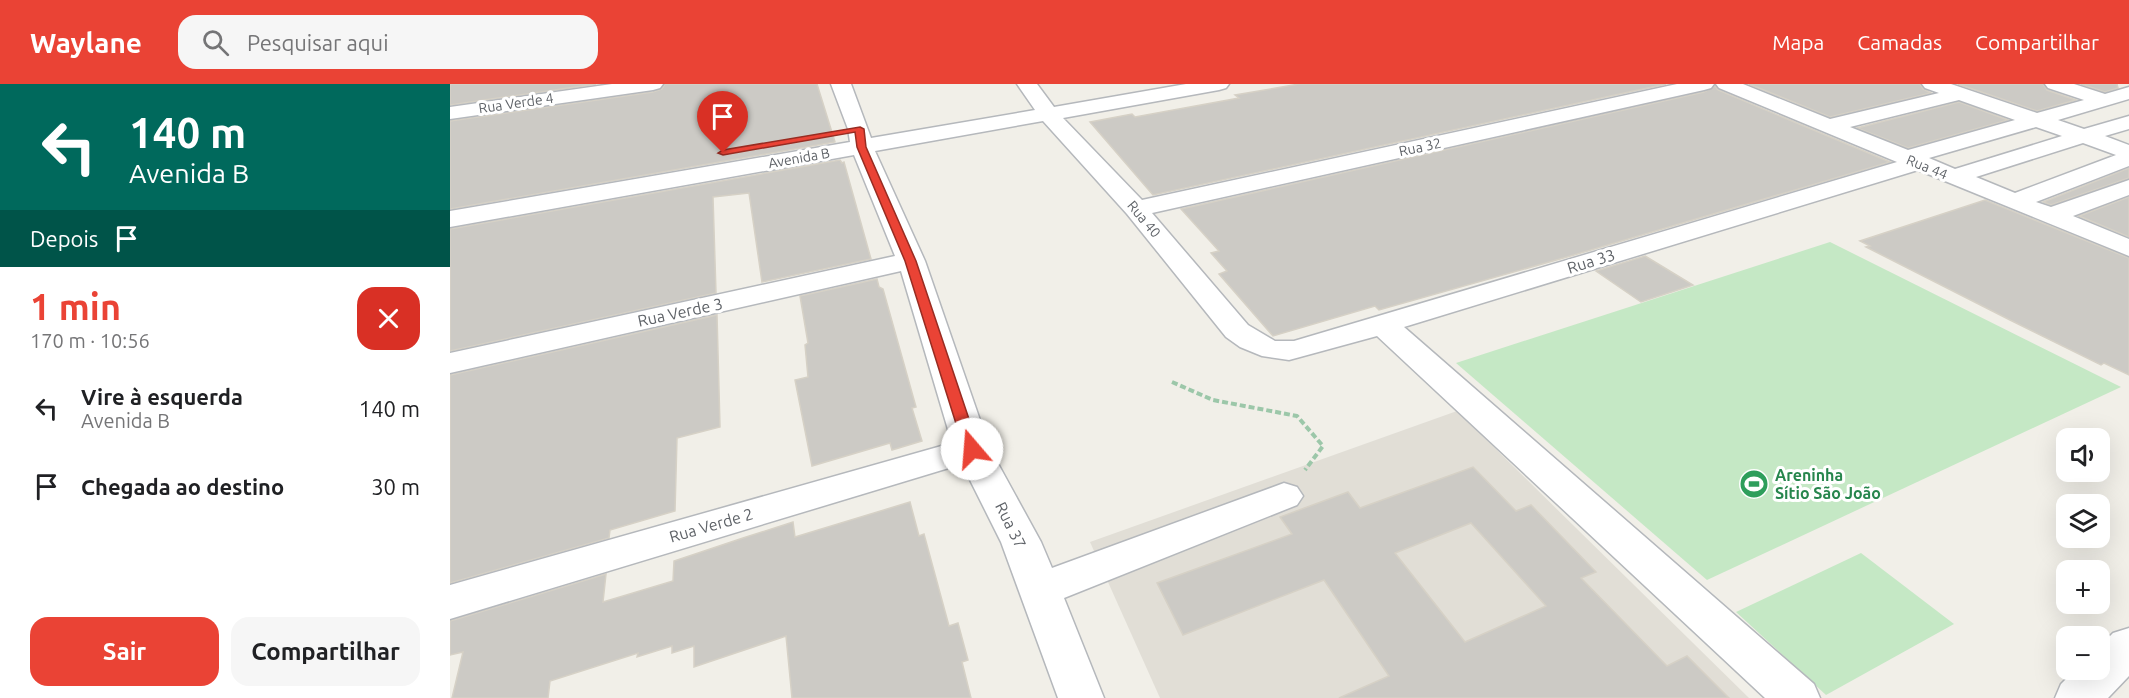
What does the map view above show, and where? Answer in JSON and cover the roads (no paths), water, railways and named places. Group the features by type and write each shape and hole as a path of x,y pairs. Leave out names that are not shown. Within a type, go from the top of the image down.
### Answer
{"street":[{"name":"Rua Verde 4","path":"450,113 653,84"},
{"name":"Rua 37","path":"841,84 911,261 972,449 1021,542 1081,698"},
{"name":"Avenida B","path":"450,219 861,138 1038,99 1128,84"},
{"name":"Avenida B","path":"1038,99 1219,84"},
{"name":"Rua 32","path":"1136,209 1704,84"},
{"path":"1736,88 1780,84"},
{"path":"1932,84 2129,152"},
{"path":"2055,84 2129,107"},
{"path":"1827,126 1992,86"},
{"name":"Rua 44","path":"1736,88 2013,202 2124,242"},
{"name":"Rua 33","path":"1265,348 1282,353 1297,350 1912,160 2035,119 2129,93"},
{"name":"Rua 40","path":"1038,99 1136,209 1237,331 1248,340 1265,348"},
{"path":"1953,177 2129,122"},
{"name":"Avenida B","path":"450,200 861,138"},
{"path":"2013,202 2129,158"},
{"path":"2050,216 2129,188"},
{"name":"Rua Verde 3","path":"450,363 911,261"},
{"path":"1383,324 1797,698"},
{"name":"Rua Verde 2","path":"450,602 972,449"},
{"path":"1039,590 1284,496"},
{"path":"2078,698 2129,646"}],"place":[{"name":"Areninha Sítio São João","path":"1754,484"}]}
